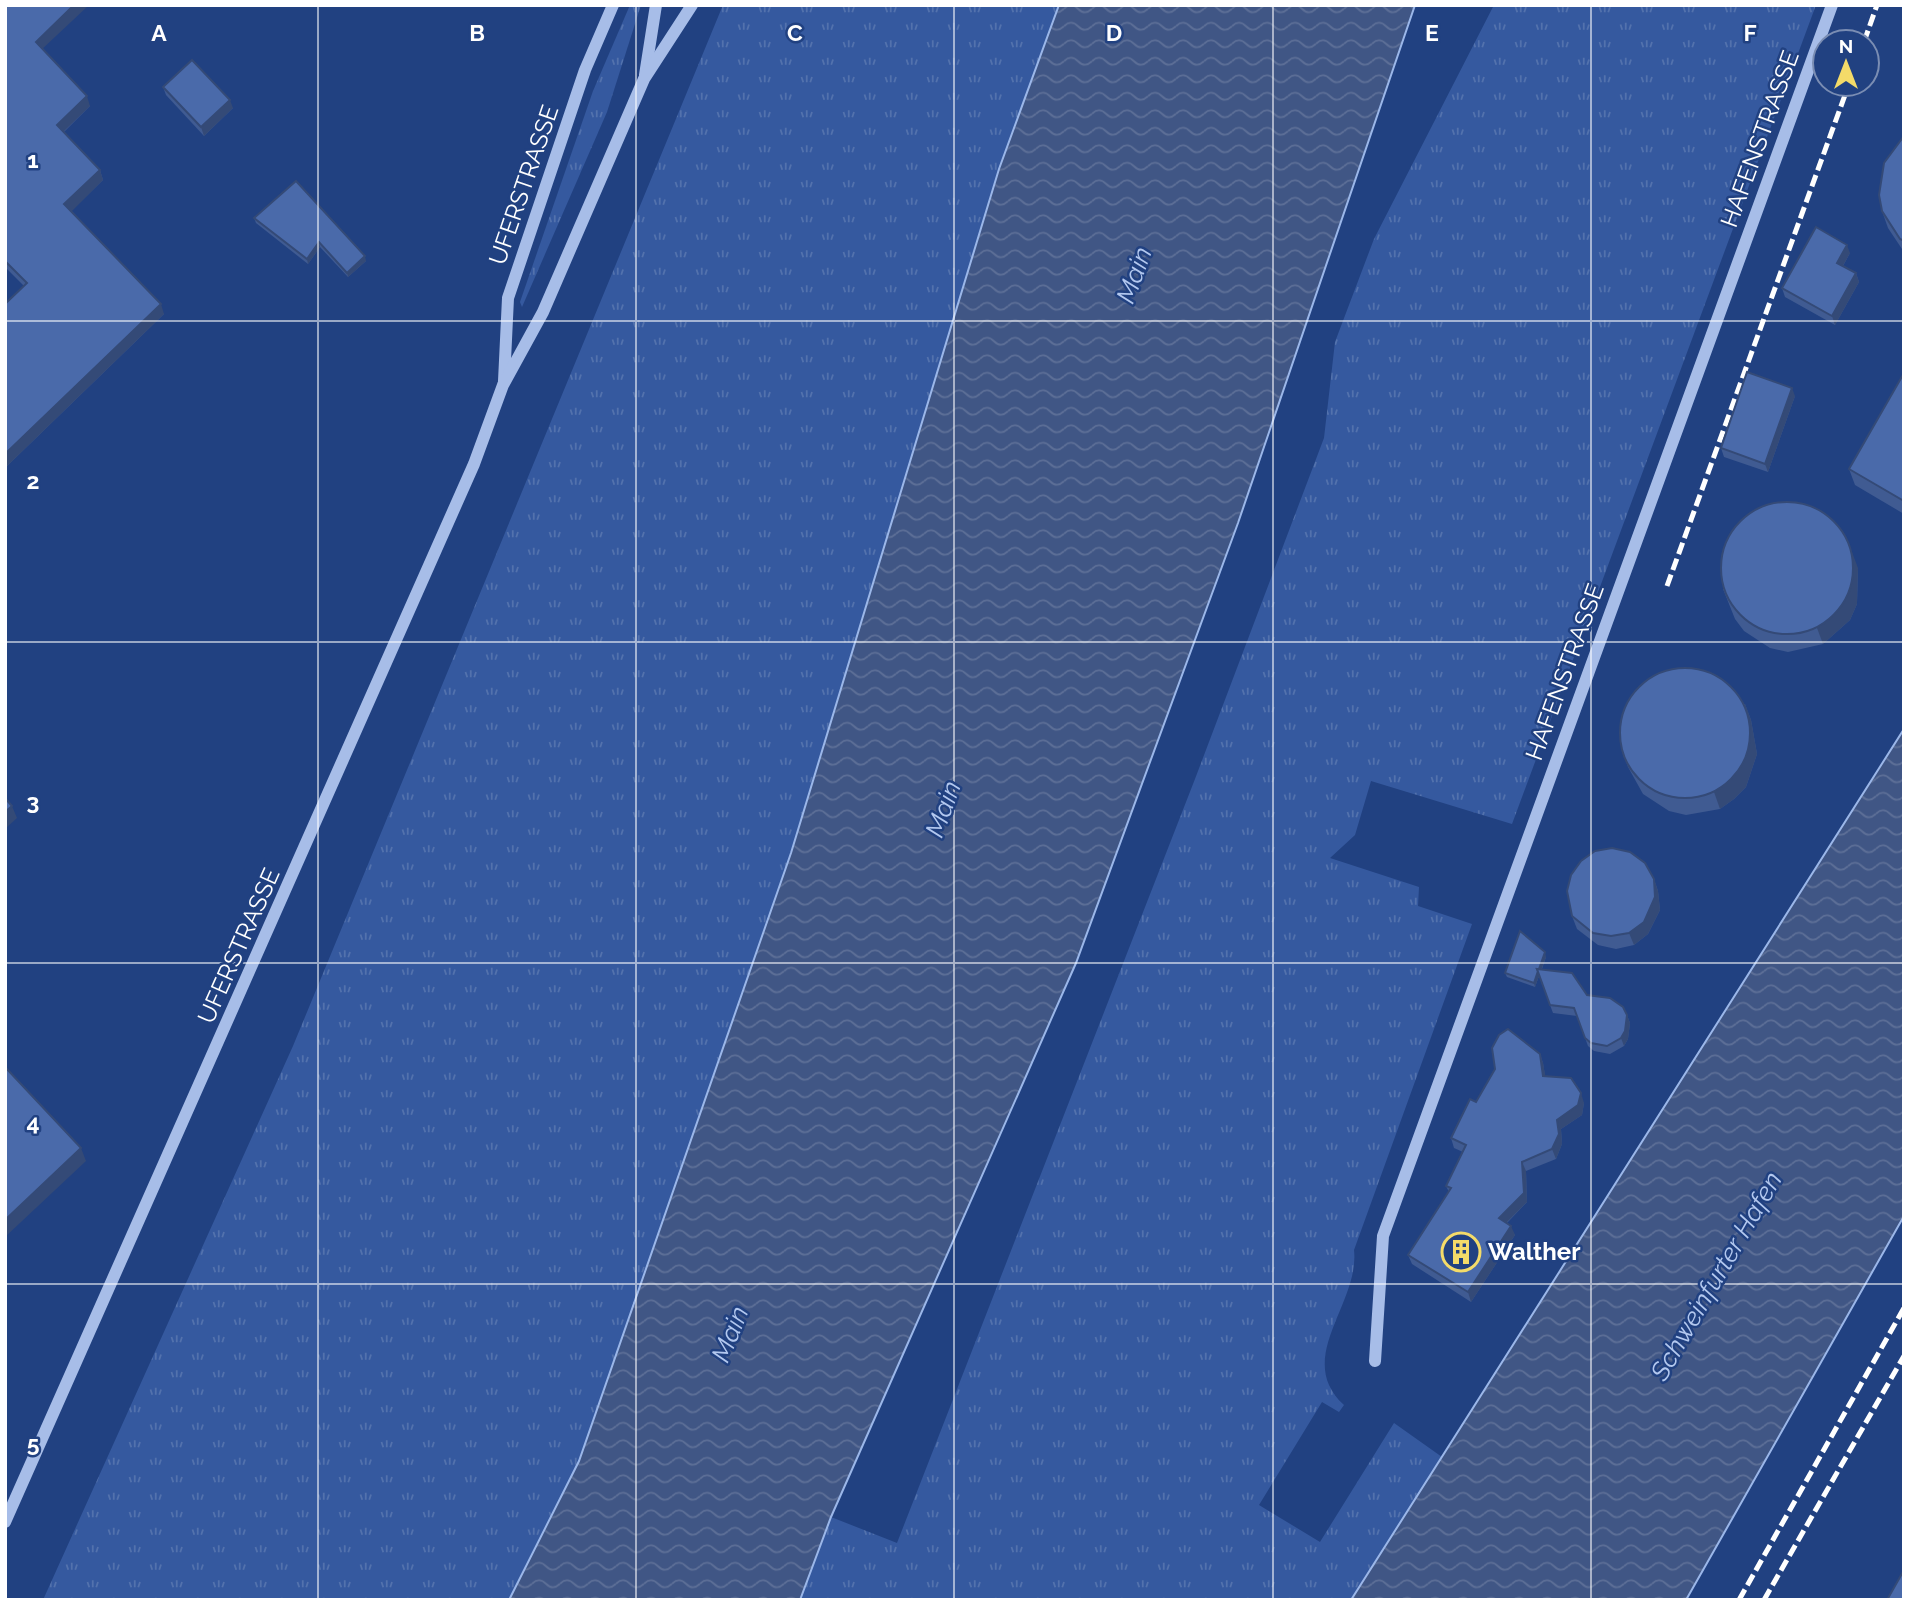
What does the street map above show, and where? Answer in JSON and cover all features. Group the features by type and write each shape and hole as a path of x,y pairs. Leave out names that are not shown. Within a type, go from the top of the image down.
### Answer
{"street":[{"name":"UFERSTRASSE","path":"503,384 508,298 585,70 613,5"},
{"name":"UFERSTRASSE","path":"644,79 656,5"},
{"name":"UFERSTRASSE","path":"5,1522 474,464 503,384 543,312 644,79 692,5"},
{"name":"HAFENSTRASSE","path":"1375,1362 1383,1236 1832,5"}],"green space":[{"path":"630,5 641,5 607,112 522,307 520,302 593,91"},
{"path":"723,5 1059,5 999,169 791,853 579,1461 509,1600 43,1600 293,1046"},
{"path":"1494,5 1816,5 1512,824 1371,781 1355,835 1330,858 1419,887 1418,906 1472,924 1354,1250 1348,1290 1326,1350 1325,1369 1330,1387 1344,1405 1339,1412 1322,1402 1259,1505 1320,1542 1394,1423 1442,1457 1351,1600 800,1600 831,1517 897,1543 1195,779 1324,438 1335,342 1374,239"}],"water":[{"name":"Main","path":"1059,5 1415,5 1238,523 1076,963 831,1517 800,1600 509,1600 579,1461 791,853 999,169"},
{"name":"Schweinfurter Hafen","path":"1904,729 1904,1216 1686,1600 1351,1600"}],"building":[{"path":"5,5 74,5 36,42 87,96 57,125 100,170 64,204 161,304 5,454 5,304 27,283 5,261"},
{"path":"192,60 230,100 201,127 163,87"},
{"path":"1904,136 1904,241 1882,211 1879,195 1884,163"},
{"path":"296,181 365,256 347,273 319,242 307,259 254,218"},
{"path":"1816,227 1847,245 1837,263 1856,273 1832,316 1782,288"},
{"path":"1747,372 1792,388 1765,464 1721,448"},
{"path":"1904,373 1904,501 1849,469"},
{"path":"1787,502 1812,507 1834,521 1848,543 1853,568 1848,593 1834,615 1812,629 1787,634 1762,629 1740,615 1726,593 1721,568 1726,543 1740,521 1762,507"},
{"path":"1685,668 1710,673 1731,687 1745,708 1750,733 1745,758 1731,779 1710,793 1685,798 1660,793 1639,779 1625,758 1620,733 1625,708 1639,687 1660,673"},
{"path":"5,798 12,806 5,812"},
{"path":"1612,848 1630,852 1645,863 1654,879 1655,897 1644,922 1629,933 1611,936 1593,933 1572,916 1567,891 1571,875 1581,861 1595,851"},
{"path":"1520,931 1545,952 1534,983 1505,973"},
{"path":"1537,969 1572,973 1587,995 1610,998 1623,1007 1627,1015 1625,1031 1621,1038 1607,1046 1591,1043 1585,1038 1574,1008 1550,1005"},
{"path":"1508,1029 1540,1054 1543,1076 1571,1078 1581,1093 1578,1105 1557,1120 1559,1134 1552,1149 1522,1162 1524,1193 1499,1218 1511,1226 1468,1292 1408,1255 1451,1188 1446,1186 1466,1145 1451,1138 1470,1099 1476,1102 1495,1069 1492,1048 1499,1035"},
{"path":"5,1067 81,1148 5,1220"},
{"path":"1904,1570 1904,1600 1887,1600"}],"railway":[{"path":"1869,28 1877,5"},
{"path":"1667,586 1844,98"},
{"path":"1739,1600 1904,1308"},
{"path":"1764,1600 1904,1356"}],"place":[{"name":"Walther","path":"1461,1252"}]}
